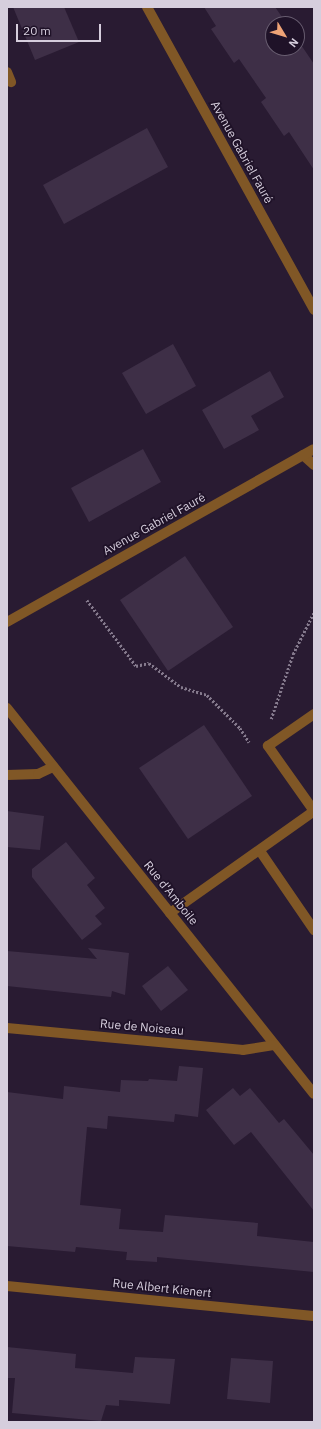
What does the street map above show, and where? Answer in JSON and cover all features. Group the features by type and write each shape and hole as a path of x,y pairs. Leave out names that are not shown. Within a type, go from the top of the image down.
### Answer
{"street":[{"name":"Avenue Gabriel Fauré","path":"147,7 314,310"},
{"path":"7,72 11,82"},
{"name":"Avenue Gabriel Fauré","path":"7,622 314,449"},
{"path":"303,456 314,465"},
{"name":"Rue d'Amboile","path":"7,708 314,1094"},
{"path":"170,913 260,851 314,811 268,746 314,714"},
{"path":"7,775 38,774 53,766"},
{"path":"260,851 314,930"},
{"name":"Rue de Noiseau","path":"7,1028 243,1050 274,1045"},
{"name":"Rue Albert Kienert","path":"7,1286 314,1316"}],"path":[{"path":"75,584 136,666 149,663 180,687 207,695 240,728 255,752 268,746 269,724 293,654 314,612"}],"building":[{"path":"13,7 64,7 79,42 35,60"},
{"path":"204,7 275,7 281,16 265,16 265,56 305,56 305,51 314,64 314,170 289,132 284,136 261,102 266,98 239,59 234,63 211,29 216,26"},
{"path":"147,128 168,167 64,224 43,185"},
{"path":"173,344 196,386 146,414 122,373"},
{"path":"270,371 284,397 251,416 259,430 224,449 202,410"},
{"path":"143,449 161,482 89,522 71,488"},
{"path":"185,556 233,627 168,671 120,600"},
{"path":"204,725 252,796 188,839 139,768"},
{"path":"7,811 44,816 40,850 7,847"},
{"path":"66,842 95,878 87,885 105,908 95,916 102,924 82,940 32,877 32,869"},
{"path":"88,948 129,953 125,995 112,991 111,997 7,986 7,951 97,959"},
{"path":"168,966 188,990 161,1011 142,986"},
{"path":"179,1066 203,1068 198,1117 175,1114 174,1122 108,1116 107,1129 87,1127 80,1205 121,1209 119,1229 163,1232 165,1215 258,1223 257,1236 314,1242 314,1272 157,1257 157,1262 126,1260 127,1252 76,1247 75,1252 7,1246 7,1092 63,1099 64,1086 120,1092 121,1080 148,1081 149,1079 177,1081"},
{"path":"233,1088 240,1096 250,1088 279,1123 284,1119 314,1155 314,1211 251,1132 234,1145 206,1110"},
{"path":"7,1347 76,1354 75,1368 133,1373 135,1357 175,1359 170,1404 119,1400 119,1406 106,1405 101,1421 12,1413 15,1378 7,1378"},
{"path":"231,1358 273,1361 270,1403 227,1399"}]}
